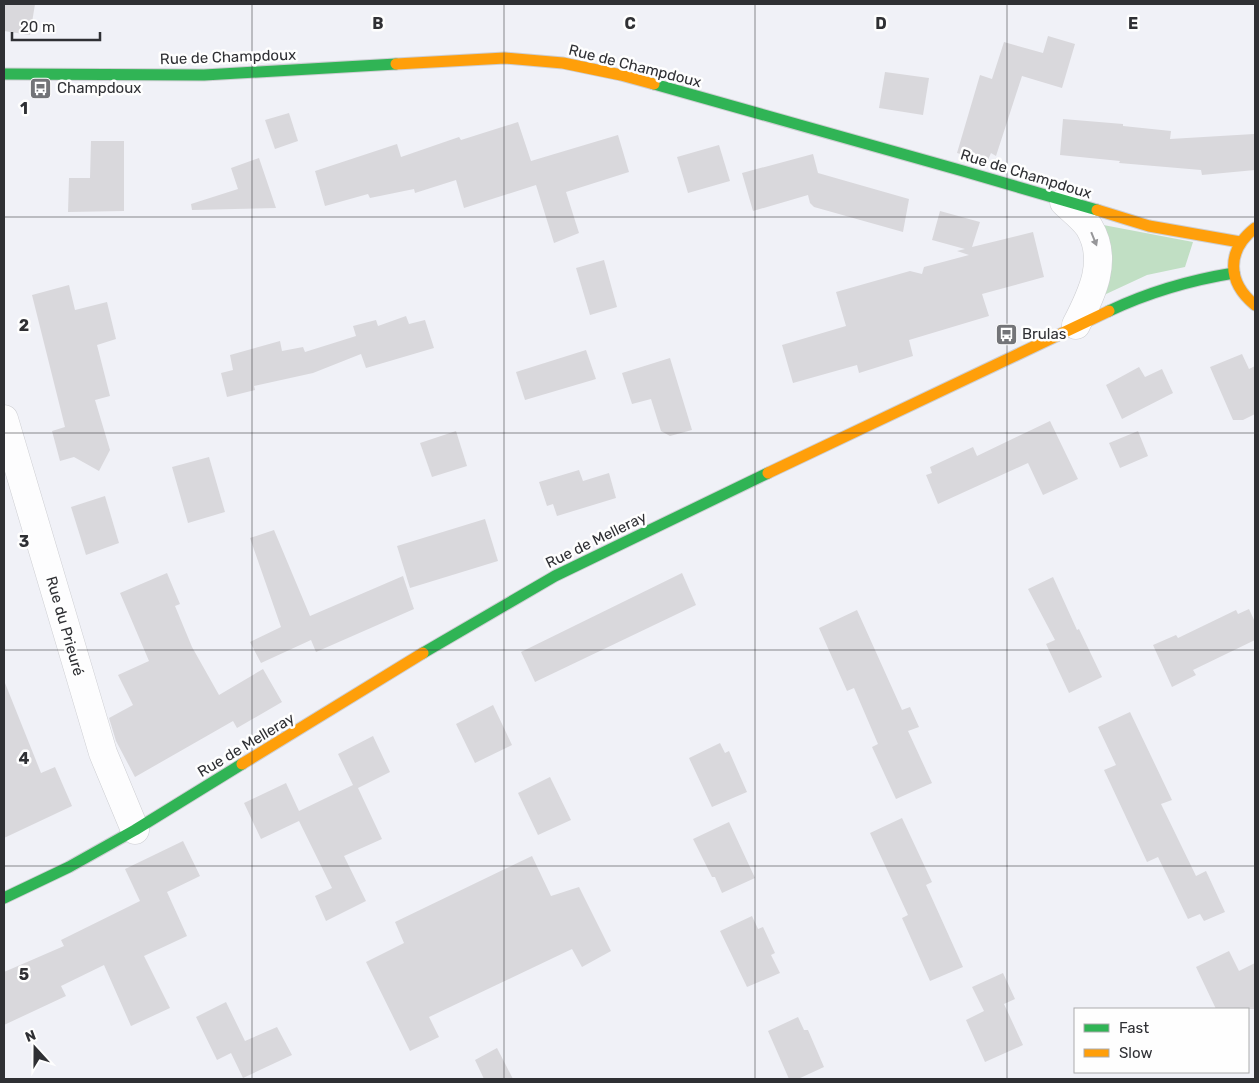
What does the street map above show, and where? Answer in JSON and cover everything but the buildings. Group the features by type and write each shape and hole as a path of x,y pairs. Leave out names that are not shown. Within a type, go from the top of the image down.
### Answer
{"street":[{"name":"Rue de Champdoux","path":"4,74 204,76 505,58 563,63 621,75 963,171 1149,226 1240,242"},
{"path":"1064,202 1088,225 1099,253 1096,281 1076,326"},
{"path":"1255,228 1249,231 1240,242 1234,258 1234,273 1238,288 1255,305"},
{"name":"Rue de Melleray","path":"4,898 69,867 135,830 436,645 556,576 1134,299 1199,279 1234,273"},
{"name":"Rue du Prieuré","path":"4,419 102,753 135,830"}],"green space":[{"path":"1098,224 1193,242 1185,267 1147,275 1104,295"}],"traffic: fast":[{"path":"4,74 204,75 396,64"},
{"path":"654,84 1097,210"},
{"path":"1109,311 1139,298 1170,288 1234,273"},
{"path":"423,653 555,576 768,473"},
{"path":"4,898 69,867 135,830 242,764"}],"traffic: slow":[{"path":"396,64 505,58 563,63 654,84"},
{"path":"1097,210 1149,226 1240,242"},
{"path":"1255,228 1239,247 1235,256 1234,266 1235,277 1239,286 1255,305"},
{"path":"768,473 1109,311"},
{"path":"242,764 423,653"}],"place":[{"name":"Champdoux","path":"41,88"},
{"name":"Brulas","path":"1006,334"}]}
